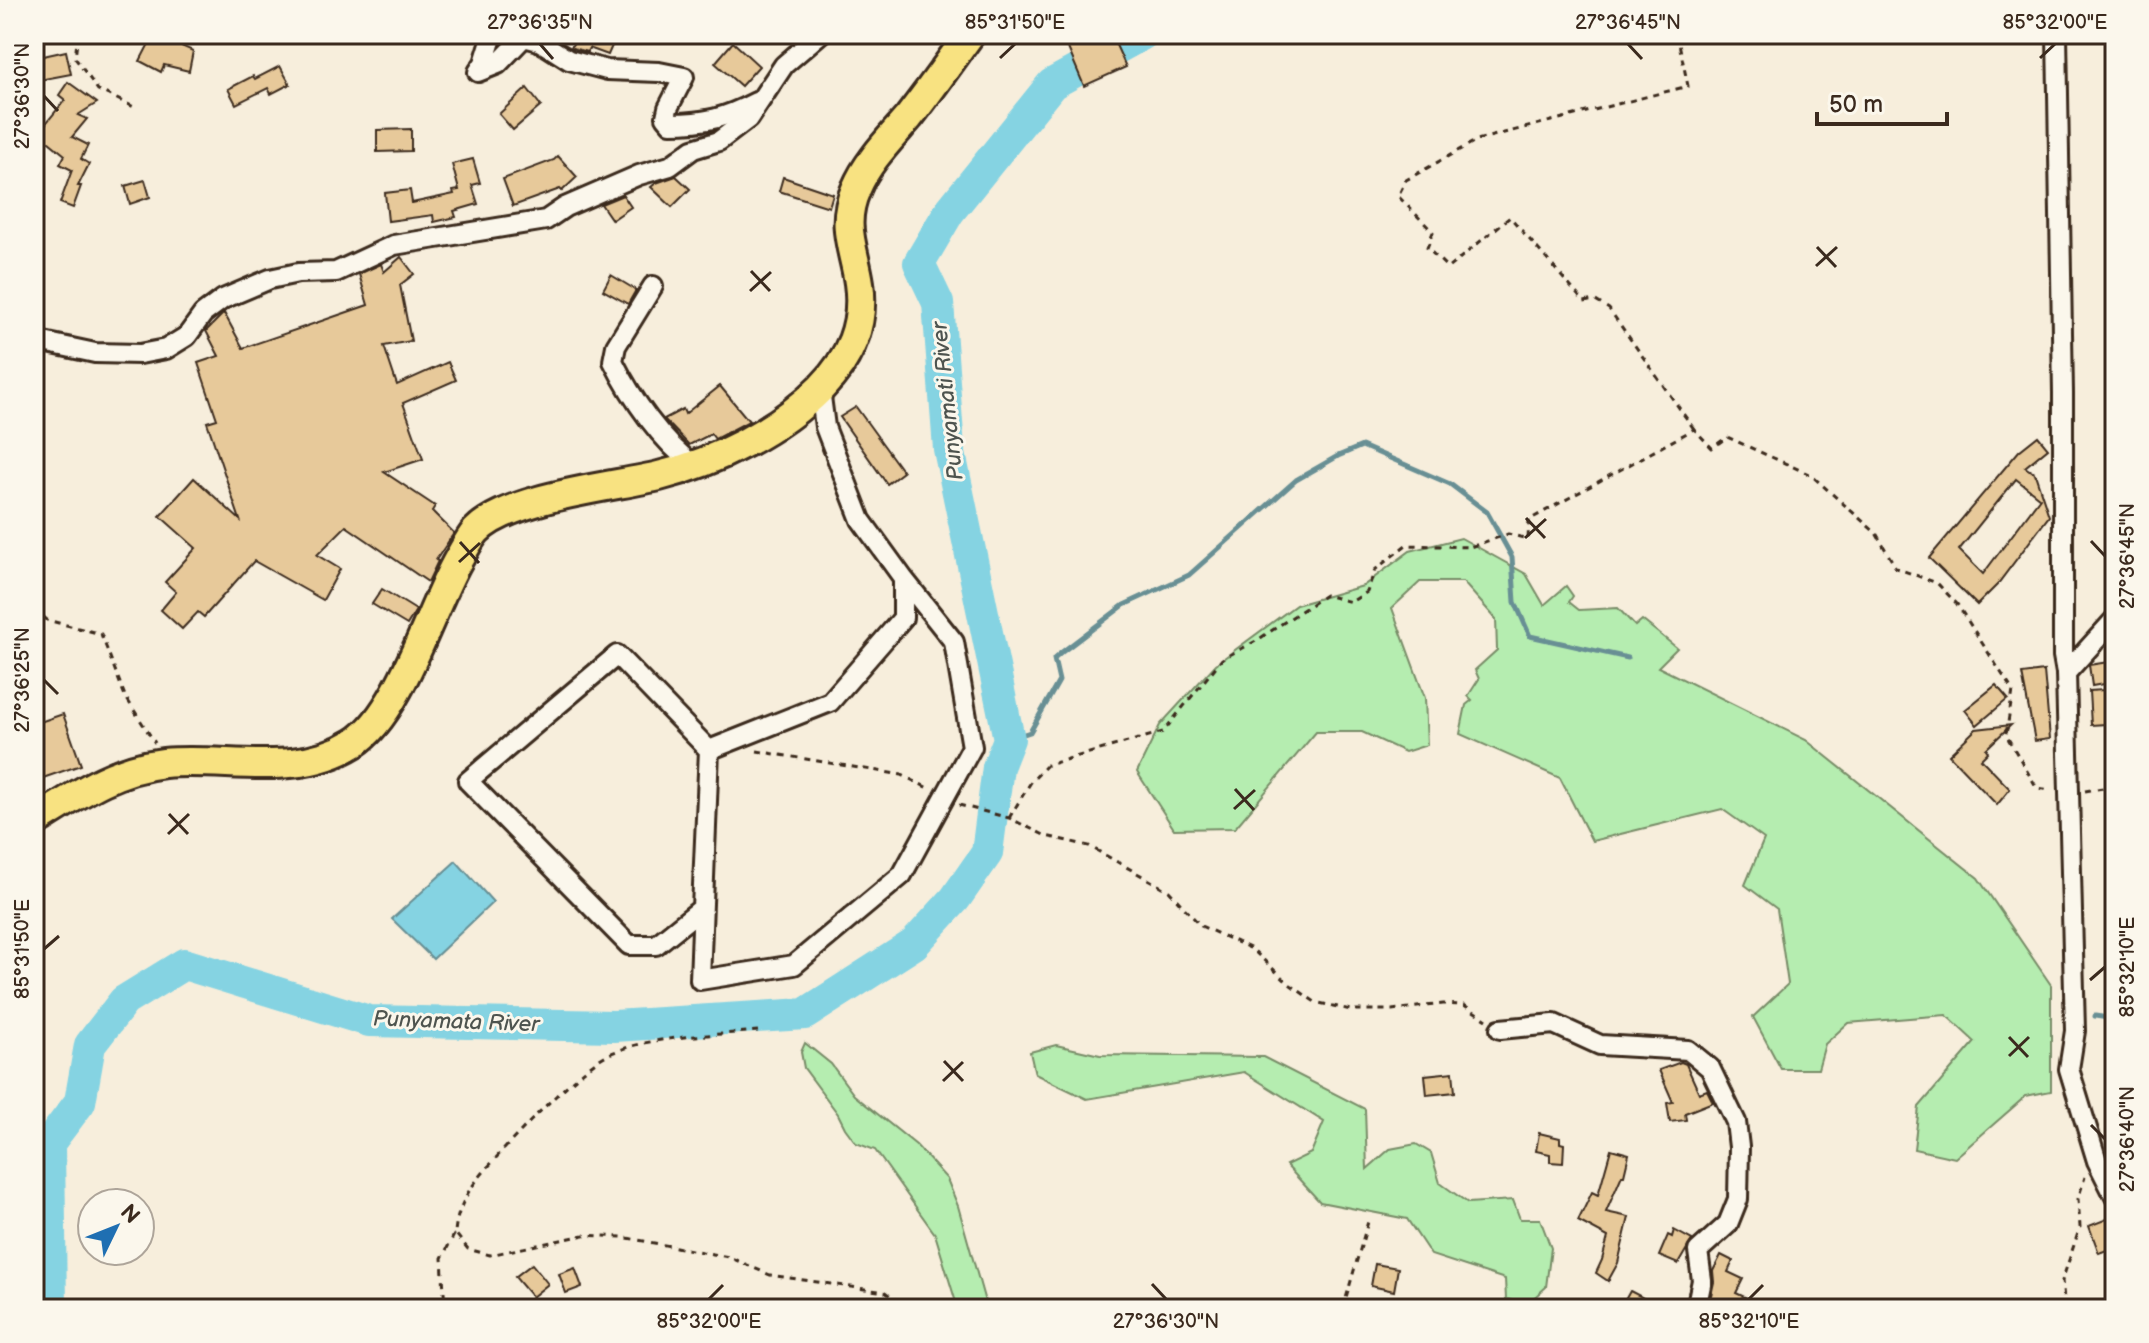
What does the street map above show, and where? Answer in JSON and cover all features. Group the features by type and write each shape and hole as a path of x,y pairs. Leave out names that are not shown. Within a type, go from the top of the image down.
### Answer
{"main road":[{"path":"34,822 87,787 123,773 173,763 275,765 301,762 334,753 355,743 370,729 395,694 445,583 474,533 486,522 530,504 695,466 734,448 781,420 820,389 845,359 860,322 859,282 849,246 849,214 855,190 866,169 930,91 970,34"}],"street":[{"path":"493,34 478,72 498,64 524,37 539,41 569,60 607,70 659,72 684,77 668,108 666,117 671,123 701,123 726,117 758,101"},
{"path":"34,340 95,353 140,354 166,349 187,336 203,314 223,299 270,279 298,273 336,272 394,245 546,220 565,207 639,175 670,166 693,149 719,141 748,119 784,65 820,34"},
{"path":"2057,34 2063,393 2063,656 2066,673 2075,1031 2069,1069 2097,1161 2115,1197"},
{"path":"653,286 616,346 613,361 665,437 695,466"},
{"path":"715,747 700,980 794,965 902,875 972,747 954,642 861,520 825,427 820,389"},
{"path":"715,747 830,702 903,618 903,578"},
{"path":"2066,673 2115,619"},
{"path":"617,655 715,747 702,908 656,945 629,945 468,781 617,655"},
{"path":"1500,1029 1554,1024 1600,1045 1688,1050 1710,1068 1736,1122 1738,1199 1728,1224 1698,1251 1702,1280 1696,1309"}],"path":[{"path":"78,34 75,58 98,90 138,109"},
{"path":"1677,34 1688,86 1477,140 1406,180 1398,196 1433,232 1427,248 1448,268 1510,217 1584,302 1594,300 1609,309 1694,429 1712,448 1727,437 1811,475 1876,533 1896,568 1937,583 1957,604 2013,691 2006,735 2037,788 2069,793 2115,786"},
{"path":"1009,818 1031,782 1047,765 1163,732 1222,659 1256,641 1325,595 1351,602 1367,592 1375,570 1406,545 1470,547 1508,534 1528,539 1529,520 1694,429"},
{"path":"34,609 47,620 101,634 125,696 157,746 173,763"},
{"path":"715,747 902,775 966,808 1009,818 1046,836 1089,846 1169,891 1201,926 1252,949 1288,983 1315,1002 1351,1010 1464,1005 1500,1029"},
{"path":"445,1309 442,1258 455,1233 456,1219 471,1188 512,1141 574,1080 604,1056 644,1043 758,1031"},
{"path":"2065,1309 2062,1281 2080,1227 2078,1199 2082,1180 2097,1161"},
{"path":"1343,1309 1369,1218"},
{"path":"455,1233 468,1249 490,1255 584,1235 622,1237 729,1257 770,1275 885,1292 904,1309"}],"green space":[{"path":"1461,538 1526,574 1544,605 1566,586 1573,596 1569,602 1579,610 1618,608 1635,626 1642,620 1677,648 1658,667 1806,740 1978,878 2051,985 2051,1091 2026,1096 1955,1158 1914,1149 1919,1107 1975,1042 1946,1015 1848,1023 1825,1044 1818,1069 1781,1069 1753,1017 1788,984 1777,909 1745,885 1764,839 1722,809 1592,841 1560,778 1460,734 1466,705 1472,700 1468,696 1479,679 1475,670 1497,650 1496,619 1463,582 1420,582 1392,608 1425,698 1427,745 1405,752 1362,732 1316,732 1235,828 1174,829 1137,772 1160,725 1216,664 1296,605 1363,586 1410,551"},
{"path":"805,1043 831,1064 854,1095 916,1145 947,1179 958,1206 987,1309 958,1309 935,1234 875,1150 856,1143 804,1068 801,1052"},
{"path":"1056,1045 1100,1055 1263,1057 1365,1109 1367,1169 1390,1149 1416,1144 1431,1153 1440,1183 1468,1203 1513,1200 1520,1219 1540,1219 1551,1248 1546,1287 1527,1304 1506,1299 1505,1279 1431,1255 1407,1219 1320,1202 1286,1165 1311,1153 1324,1122 1244,1072 1087,1099 1035,1074 1030,1052"}],"water":[{"path":"456,861 493,902 433,959 392,919"}],"building":[{"path":"154,34 193,51 189,71 164,65 161,72 140,61"},
{"path":"556,34 596,34 614,41 608,55 589,48 587,52 571,47 574,42"},
{"path":"1062,34 1111,34 1126,67 1084,86"},
{"path":"733,42 759,66 741,86 715,63"},
{"path":"66,51 71,74 34,81 34,58"},
{"path":"280,66 290,84 271,94 268,88 236,104 228,89"},
{"path":"68,82 97,103 78,115 87,119 72,137 88,145 81,159 89,164 78,186 81,186 73,208 60,203 72,170 60,164 65,155 38,133 65,100 59,95"},
{"path":"527,88 541,106 513,130 499,114"},
{"path":"411,129 411,151 377,152 377,130"},
{"path":"558,156 577,177 562,191 560,189 513,206 503,179"},
{"path":"473,159 480,183 472,185 478,204 454,211 456,217 434,222 433,215 388,221 385,193 410,190 412,203 454,194 453,191 459,190 452,164"},
{"path":"676,176 690,189 672,207 651,187"},
{"path":"783,177 833,194 829,207 779,191"},
{"path":"145,180 150,197 130,204 125,186"},
{"path":"623,195 631,207 612,220 601,204"},
{"path":"401,257 414,274 400,285 411,341 384,346 397,385 448,362 456,380 403,403 423,459 384,472 435,506 432,511 454,533 436,560 428,582 346,526 317,555 340,569 323,600 254,561 204,617 198,612 182,629 161,610 176,592 165,582 196,548 160,516 194,478 240,520 207,422 217,419 198,363 219,356 206,331 224,313 243,348 368,305 359,274 381,264 384,272"},
{"path":"611,275 636,290 628,304 603,290"},
{"path":"720,386 749,421 715,439 711,434 689,445 664,419 683,409 685,414"},
{"path":"856,407 903,472 887,484 840,417"},
{"path":"2038,436 2048,448 2025,467 2035,474 2049,516 1997,585 1977,605 1929,558 2019,451","holes":["2016,479 2040,498 1983,574 1959,550"]},
{"path":"382,589 416,610 407,625 372,604"},
{"path":"2115,661 2115,682 2092,686 2089,665"},
{"path":"2044,671 2050,739 2035,741 2022,674"},
{"path":"1996,685 2008,699 1977,725 1965,710"},
{"path":"2104,690 2106,724 2091,725 2089,691"},
{"path":"63,714 81,765 34,781 34,724"},
{"path":"2011,725 1986,749 1988,752 1981,759 2010,789 1997,805 1949,755 1976,729"},
{"path":"1681,1062 1686,1064 1699,1093 1707,1090 1713,1102 1685,1113 1686,1120 1670,1122 1667,1103 1673,1102 1659,1070"},
{"path":"1453,1072 1455,1092 1427,1095 1425,1075"},
{"path":"1539,1133 1560,1138 1560,1143 1564,1144 1563,1163 1550,1162 1550,1154 1536,1151"},
{"path":"1611,1149 1629,1154 1624,1175 1606,1212 1629,1217 1618,1263 1608,1281 1596,1273 1608,1237 1578,1221 1592,1192 1598,1195"},
{"path":"2112,1217 2115,1247 2099,1253 2089,1226"},
{"path":"1674,1230 1692,1240 1678,1264 1659,1256 1668,1235 1672,1237"},
{"path":"1721,1255 1733,1261 1728,1272 1743,1279 1736,1293 1749,1299 1744,1309 1708,1309 1714,1282 1713,1271"},
{"path":"532,1264 548,1284 532,1297 515,1277"},
{"path":"1375,1264 1398,1268 1394,1291 1371,1286"},
{"path":"575,1268 582,1287 566,1293 559,1274"},
{"path":"1630,1291 1640,1296 1661,1309 1620,1309"}],"waterway":[{"name":"Punyamata River","path":"51,1309 49,1143 80,1102 90,1045 124,1001 184,964 369,1021 614,1026 805,1014 914,944 955,899 987,853 998,767 1009,739 949,449 938,303 919,263 949,212 1052,84 1143,34"},
{"path":"1009,739 1030,732 1059,681 1054,659 1062,652 1124,605 1189,575 1296,480 1362,446 1450,484 1487,512 1512,557 1515,602 1530,636 1628,658"},
{"path":"2095,1016 2115,1019"}],"water label":[{"name":"Punyamati River","path":"948,401"}]}
